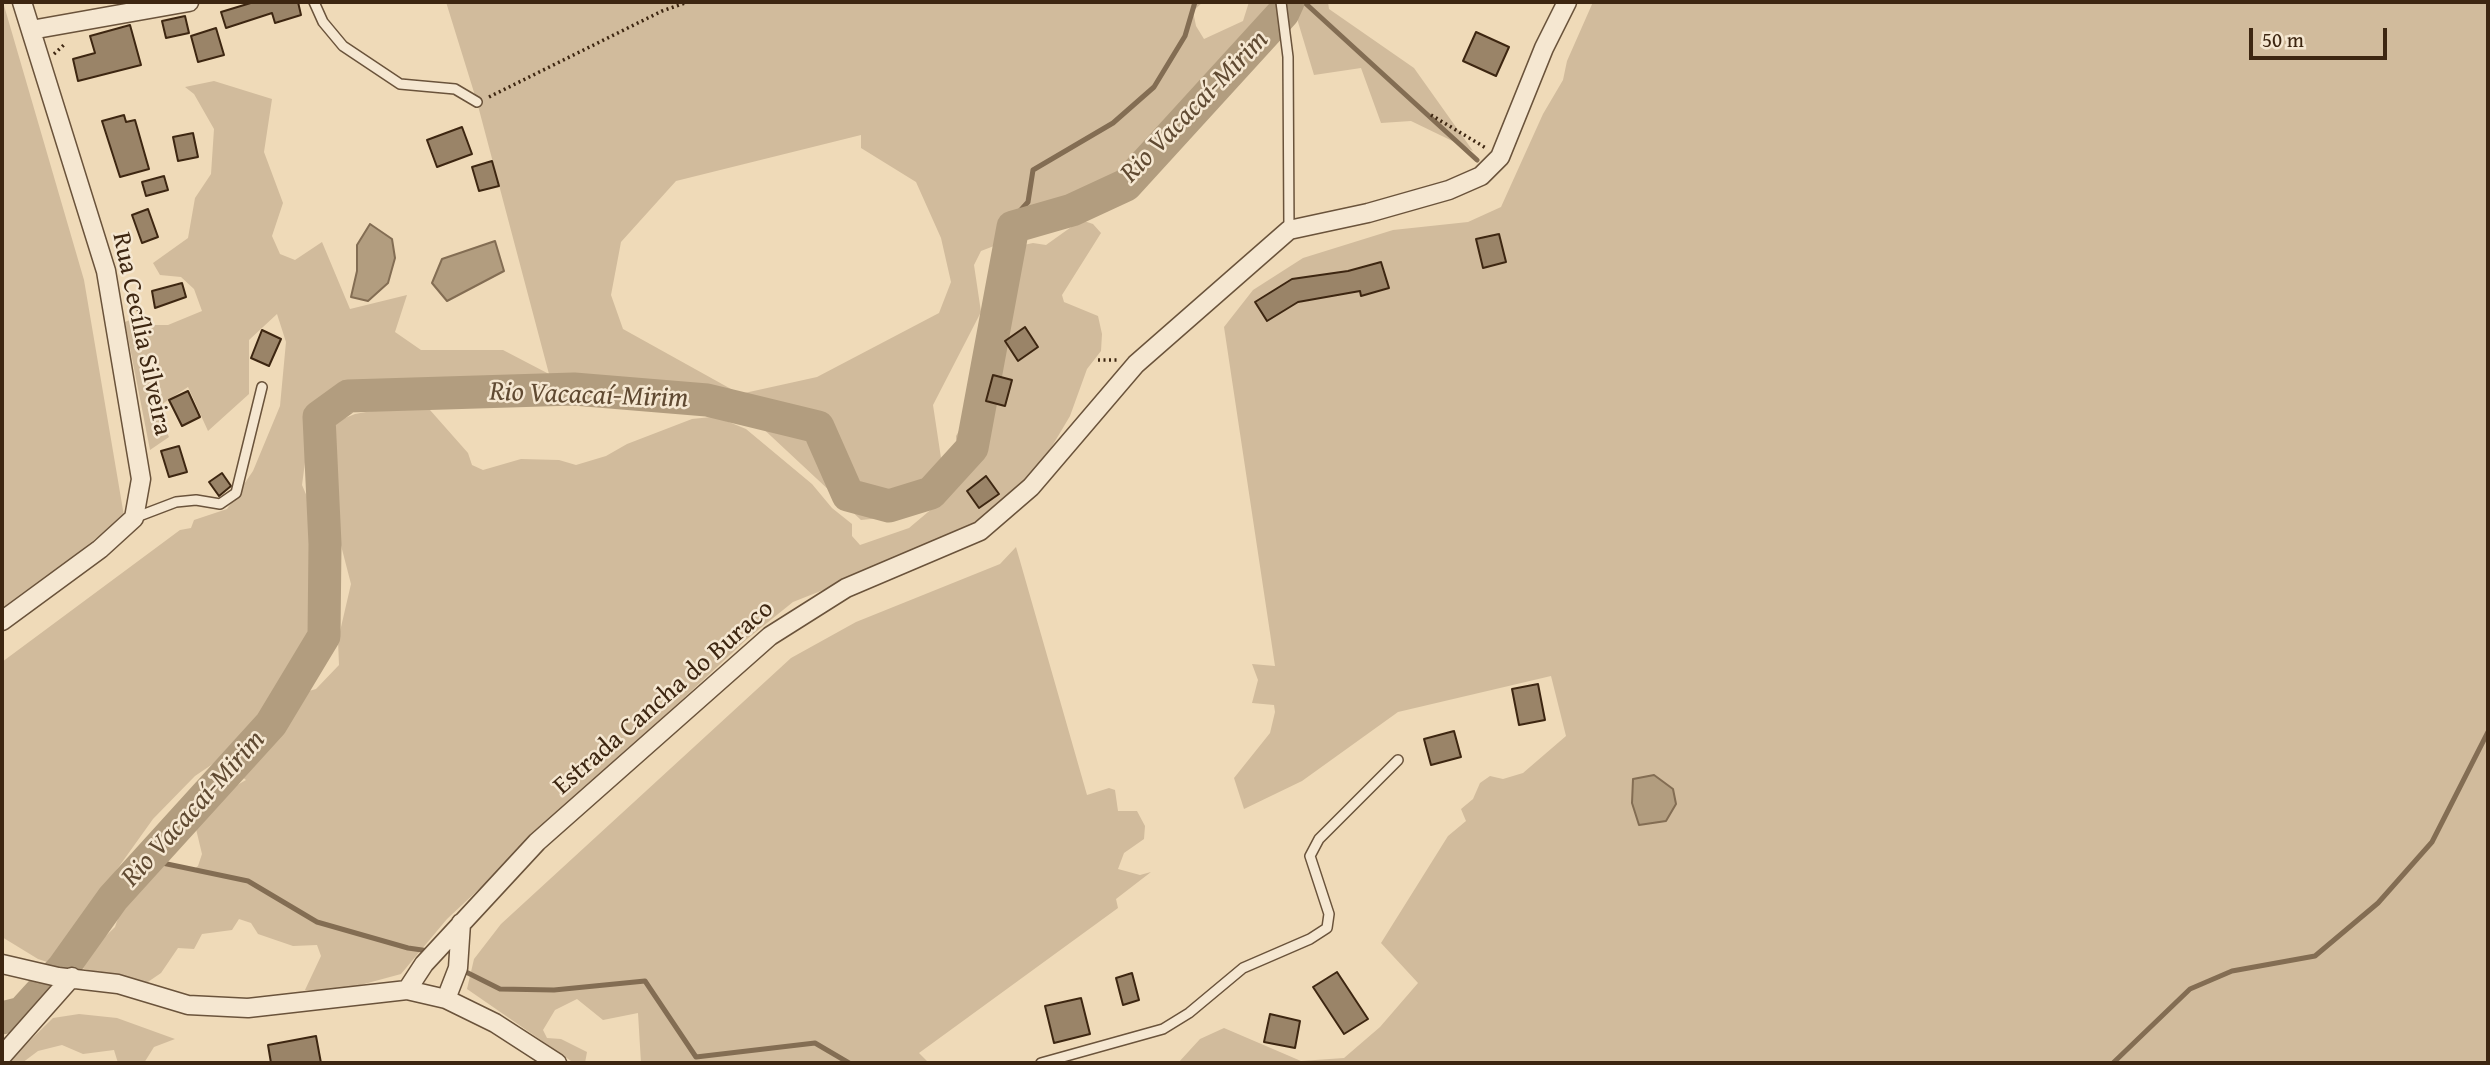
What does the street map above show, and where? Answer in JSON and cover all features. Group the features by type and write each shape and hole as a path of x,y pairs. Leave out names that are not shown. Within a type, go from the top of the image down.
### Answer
{"street":[{"name":"Rua Cecília Silveira","path":"22,2 106,271 139,450 142,479 134,518"},
{"path":"32,30 190,2"},
{"name":"Estrada Cancha do Buraco","path":"407,990 424,964 445,940 537,842 770,636 846,589 980,531 1031,486 1136,364 1289,230 1368,213 1449,190 1480,176 1500,157 1544,48 1567,2"},
{"path":"2,621 100,549 134,518"},
{"path":"446,999 458,968 461,923"},
{"path":"2,964 118,985 188,1005 248,1007 407,990 446,999 495,1023 557,1063"},
{"path":"2,1056 65,977"}],"lane":[{"path":"314,2 323,22 344,46 400,84 454,89 477,102"},
{"path":"1280,2 1288,57 1289,230"},
{"path":"134,518 176,502 196,500 220,504 236,493 262,387"},
{"path":"1041,1063 1163,1029 1189,1013 1243,968 1310,939 1327,928 1329,914 1310,856 1319,839 1398,760"}],"path":[{"path":"477,102 662,11 688,2"},
{"path":"52,54 59,52 67,41"},
{"path":"1431,115 1500,157"},
{"path":"131,311 142,308"}],"shaded area":[{"path":"3,2 84,280 124,516 2,613"},
{"path":"446,2 1203,2 1193,11 1196,26 1204,39 1243,21 1249,2 1269,2 1272,17 1178,129 1085,211 981,251 974,265 981,312 933,405 941,458 927,487 890,517 861,520 757,423 701,406 648,407 599,391 567,404 456,395 324,403 311,417 302,485 323,534 321,651 270,736 254,736 195,776 153,819 50,963 38,959 2,937 2,662 180,530 191,528 194,520 227,509 253,471 280,406 286,342 277,314 249,340 249,394 208,431 188,387 156,408 169,437 150,450 125,322 142,315 153,325 168,325 202,311 194,289 181,277 160,275 153,263 188,238 195,198 211,174 214,129 194,94 185,87 214,81 272,99 264,152 283,203 272,236 280,254 295,260 322,242 350,309 407,295 395,332 421,350 503,350 549,374 477,102","holes":["861,135 861,148 916,182 941,238 951,282 939,313 817,377 740,394 623,329 611,295 621,242 676,181"]},
{"path":"1292,2 1328,2 1329,9 1414,68 1473,151 1411,121 1381,123 1361,68 1314,75"},
{"path":"1593,2 2488,2 2488,1063 1178,1063 1200,1039 1224,1028 1301,1061 1344,1058 1380,1027 1418,983 1381,943 1448,836 1466,821 1461,809 1473,799 1480,783 1490,776 1503,779 1523,773 1566,736 1551,676 1398,712 1302,781 1244,809 1234,778 1270,733 1275,712 1274,705 1252,703 1258,680 1252,664 1275,666 1224,327 1253,290 1303,258 1393,230 1468,222 1501,207 1543,114 1563,80 1567,61"},
{"path":"1081,220 1093,224 1101,233 1062,295 1064,302 1098,316 1102,334 1101,351 1087,369 1070,416 1051,448 1027,478 985,516 954,538 793,602 747,639 447,919 401,974 342,990 305,990 321,956 317,945 293,946 258,934 251,923 239,919 232,930 202,934 194,949 178,948 161,973 142,986 75,966 115,927 126,895 147,871 157,864 193,870 198,866 202,854 196,829 211,800 246,780 235,771 245,754 279,738 309,691 316,689 339,665 338,640 351,584 329,499 326,454 335,422 355,414 405,405 430,410 468,453 472,465 483,470 521,459 559,460 576,465 606,456 627,444 692,419 711,417 724,420 746,429 812,484 832,508 852,524 852,536 860,545 909,528 934,507 956,456 956,436 973,407 972,375 990,309 991,262 1005,249 1033,243 1046,245"},
{"path":"370,224 392,239 395,258 388,283 368,301 351,297 357,271 357,245"},
{"path":"495,241 504,271 447,301 432,283 442,259"},
{"path":"1016,547 1087,795 1109,788 1115,790 1118,811 1137,811 1145,826 1144,839 1124,853 1118,869 1140,875 1151,872 1116,899 1118,908 919,1053 929,1063 641,1063 638,1013 603,1020 577,999 555,1010 543,1030 547,1038 561,1039 587,1052 585,1063 574,1063 467,989 474,959 501,924 791,658 856,622 1000,564"},
{"path":"1654,775 1673,789 1676,804 1666,821 1639,825 1632,803 1633,779"},
{"path":"79,1014 117,1018 175,1039 154,1047 144,1063 118,1063 114,1050 83,1054 62,1045 38,1051 22,1063 7,1063 53,1018"}],"building":[{"path":"254,2 298,2 301,15 275,23 272,13 226,28 221,12"},
{"path":"185,16 189,33 166,38 162,21"},
{"path":"130,25 141,65 78,81 73,59 95,53 90,36"},
{"path":"216,28 224,55 198,62 191,36"},
{"path":"1476,32 1509,47 1496,76 1463,61"},
{"path":"124,115 126,122 135,120 149,169 120,177 102,121"},
{"path":"462,127 472,154 437,167 427,140"},
{"path":"193,133 198,157 178,161 173,137"},
{"path":"492,161 499,186 479,191 472,167"},
{"path":"164,176 168,190 146,196 142,182"},
{"path":"148,209 158,237 142,243 132,215"},
{"path":"1499,234 1506,262 1483,268 1476,239"},
{"path":"1381,262 1389,288 1361,296 1360,291 1298,302 1267,321 1255,302 1292,279 1348,271"},
{"path":"182,283 186,297 155,308 152,291"},
{"path":"1025,327 1038,347 1018,361 1005,341"},
{"path":"262,330 281,339 269,366 251,358"},
{"path":"993,375 1012,380 1005,406 986,401"},
{"path":"188,391 200,417 182,426 169,400"},
{"path":"179,446 187,472 169,477 161,451"},
{"path":"222,473 231,486 219,496 209,482"},
{"path":"986,476 999,494 979,508 967,491"},
{"path":"1538,684 1545,720 1519,725 1512,689"},
{"path":"1454,731 1461,757 1431,765 1424,739"},
{"path":"1337,972 1368,1019 1344,1034 1313,987"},
{"path":"1132,973 1139,1000 1123,1005 1116,978"},
{"path":"1081,998 1090,1034 1054,1043 1045,1006"},
{"path":"1270,1014 1300,1021 1295,1048 1264,1042"},
{"path":"316,1036 321,1063 271,1063 268,1045"}],"waterway":[{"path":"1013,227 1019,212 1028,202 1033,170 1113,123 1154,87 1185,36 1195,2"},
{"name":"Rio Vacacaí-Mirim","path":"2,1018 22,1013 63,968 113,898 271,724 324,636 325,544 319,417 348,396 574,389 707,400 818,427 848,495 889,506 931,493 972,448 1013,227 1072,210 1126,185 1283,13 1288,2"},
{"path":"1304,2 1477,160"},
{"path":"2113,1063 2190,989 2232,971 2315,956 2378,903 2432,842 2488,732"},
{"path":"148,860 248,881 317,922 408,948 429,951"},
{"path":"460,969 500,989 554,990 645,981 696,1057 815,1043 849,1063"}]}
